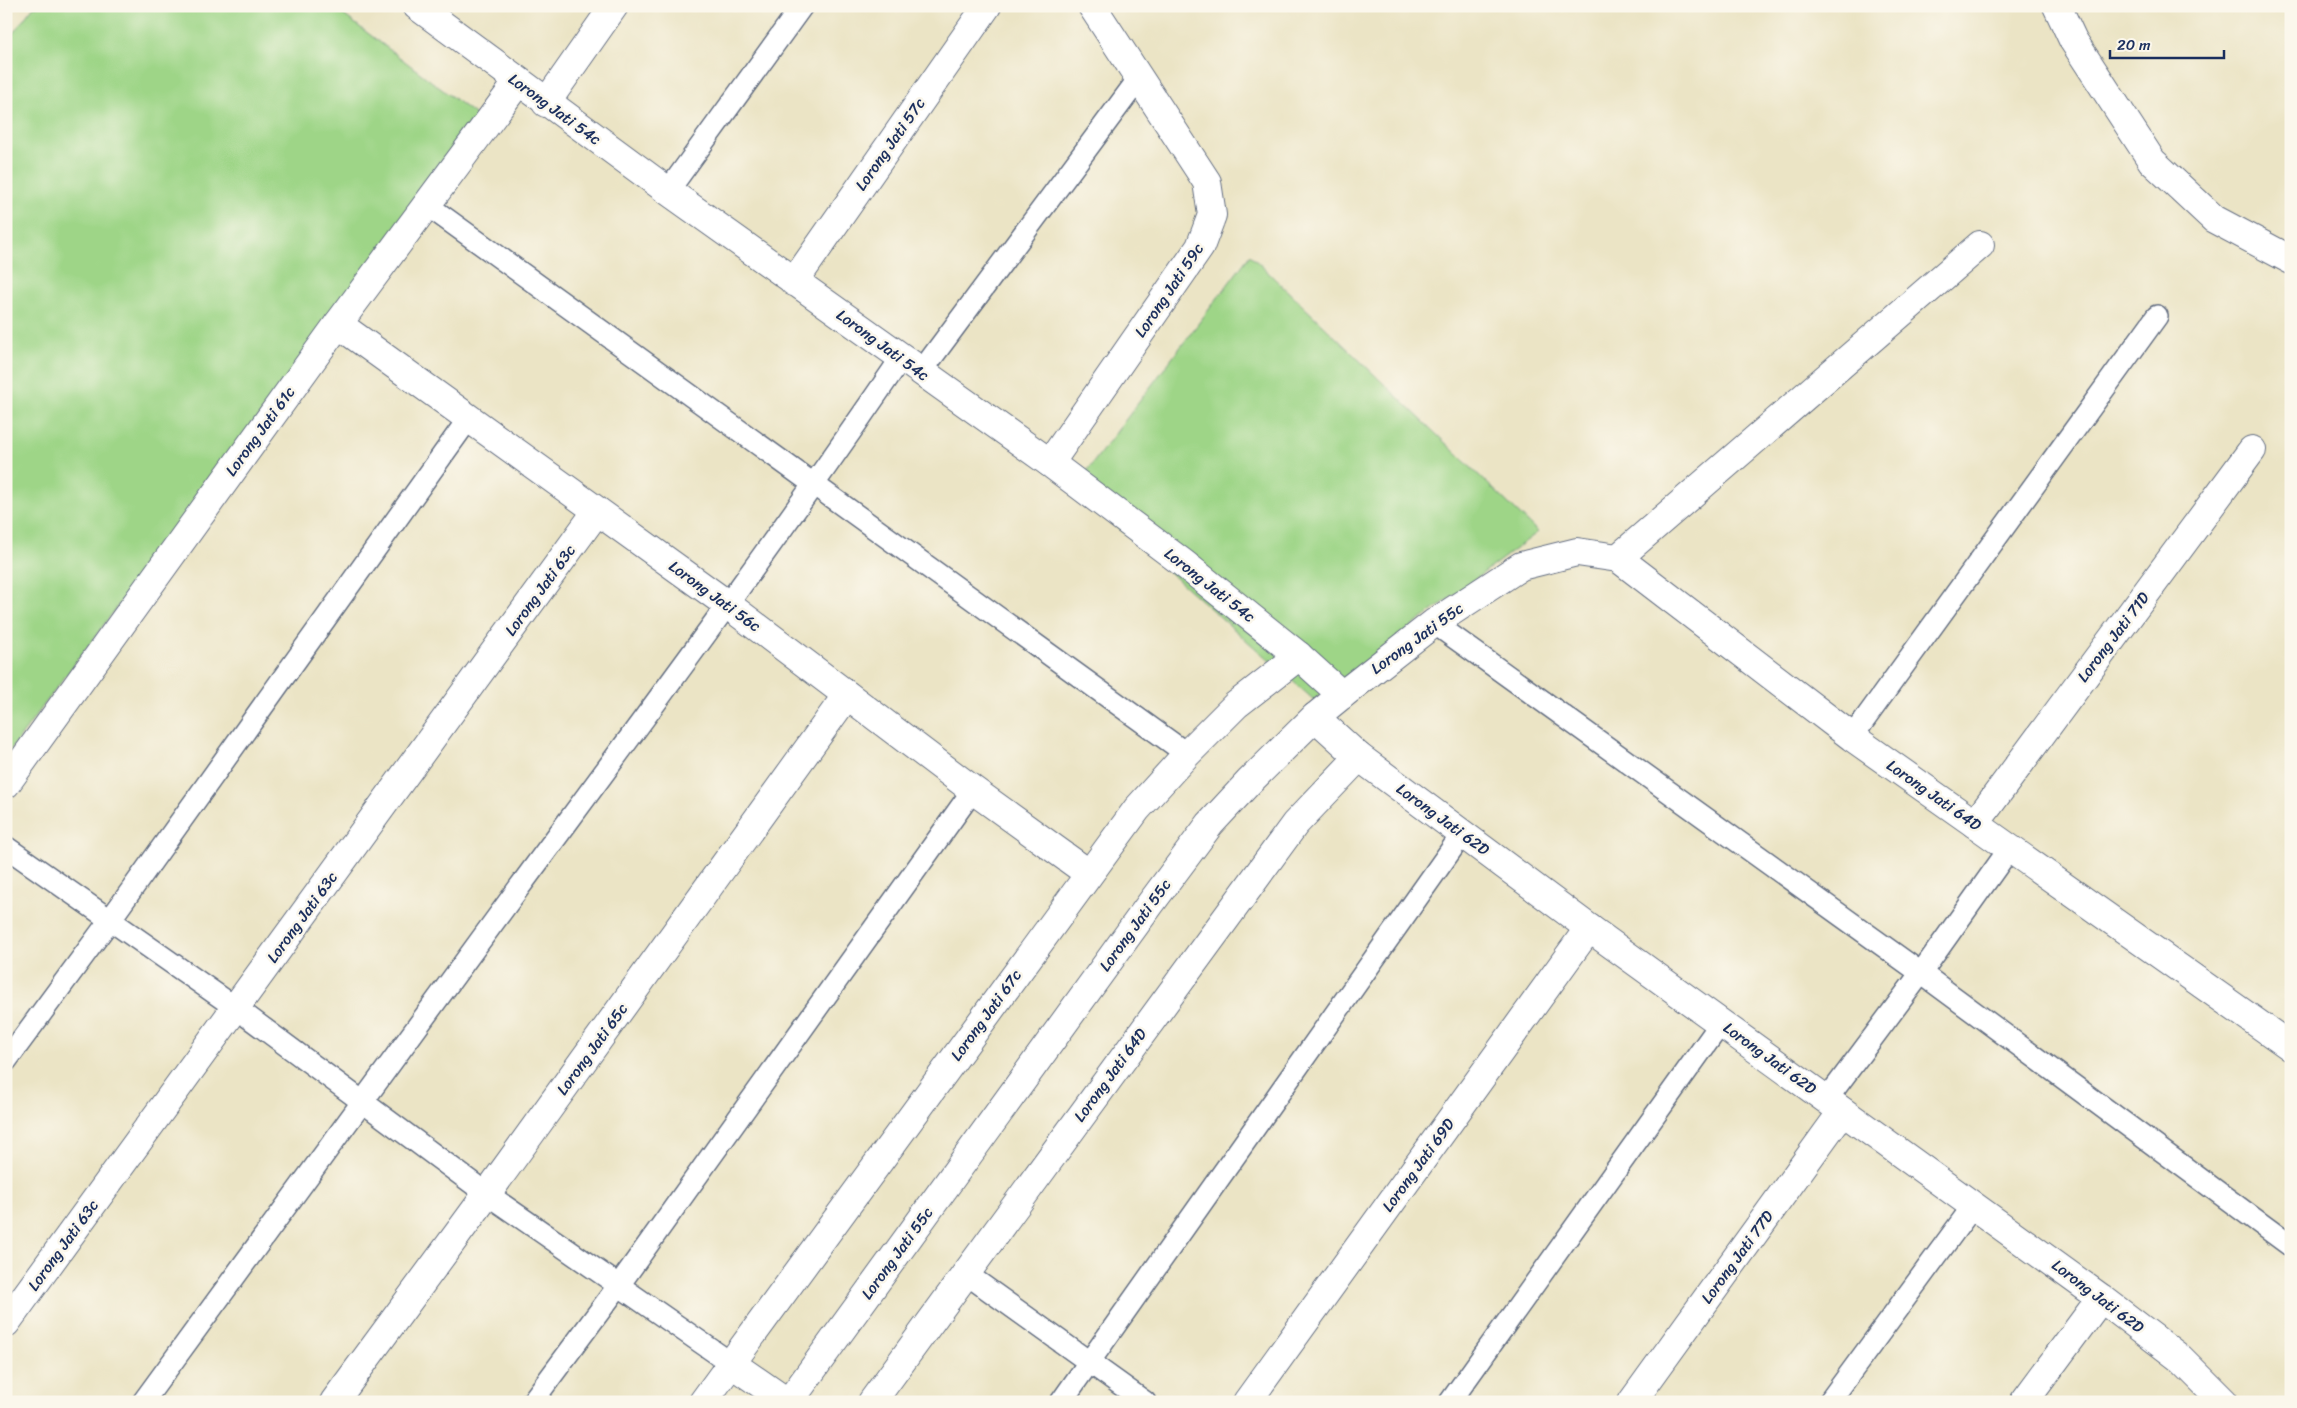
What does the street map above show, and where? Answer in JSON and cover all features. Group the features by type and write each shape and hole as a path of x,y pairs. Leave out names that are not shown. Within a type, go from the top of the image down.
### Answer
{"street":[{"path":"546,103 614,6"},
{"name":"Lorong Jati 57c","path":"794,282 986,6"},
{"name":"Lorong Jati 59c","path":"1050,463 1200,247 1212,215 1207,182 1092,6"},
{"path":"2058,6 2072,40 2152,161 2214,219 2291,260"},
{"name":"Lorong Jati 54c","path":"421,7 546,103 668,192 1050,463 1183,563 1299,656 1342,695"},
{"name":"Lorong Jati 61c","path":"6,784 338,324 518,82"},
{"path":"1618,558 1980,245"},
{"name":"Lorong Jati 56c","path":"338,324 728,605 973,790 1088,873"},
{"name":"Lorong Jati 71D","path":"1975,824 2252,450"},
{"name":"Lorong Jati 63c","path":"6,1323 597,511"},
{"name":"Lorong Jati 64D","path":"1577,552 1618,558 1852,737 2291,1047"},
{"name":"Lorong Jati 55c","path":"788,1402 1210,824 1315,716 1434,623 1520,566 1577,552"},
{"name":"Lorong Jati 67c","path":"703,1402 1088,873 1137,809 1187,754 1236,705 1299,656"},
{"name":"Lorong Jati 65c","path":"334,1402 487,1194 847,695"},
{"name":"Lorong Jati 62D","path":"1315,716 1359,758 1463,833 1589,928 2101,1298 2181,1359 2219,1399"},
{"name":"Lorong Jati 64D","path":"872,1402 1290,831 1359,758"},
{"name":"Lorong Jati 69D","path":"1246,1402 1589,928"},
{"name":"Lorong Jati 77D","path":"1632,1402 1834,1105"},
{"path":"2024,1402 2101,1298"},
{"path":"732,1364 788,1402"}],"lane":[{"path":"668,192 802,6"},
{"path":"142,1402 360,1102 815,485 1140,77"},
{"path":"427,205 1187,754"},
{"path":"1852,737 2157,316"},
{"path":"6,1061 110,920 470,418"},
{"path":"1434,623 1921,973 2291,1246"},
{"path":"532,1402 619,1285 973,790"},
{"path":"1061,1402 1463,833"},
{"path":"6,847 236,1008 360,1102 487,1194 732,1364"},
{"path":"1834,1105 1921,973 2010,848"},
{"path":"1450,1402 1721,1023"},
{"path":"1828,1402 1973,1206"},
{"path":"965,1274 1145,1402"}],"green space":[{"path":"34,6 332,6 481,119 6,756 6,42"},
{"path":"1250,255 1538,532 1314,700 1074,488"}]}
